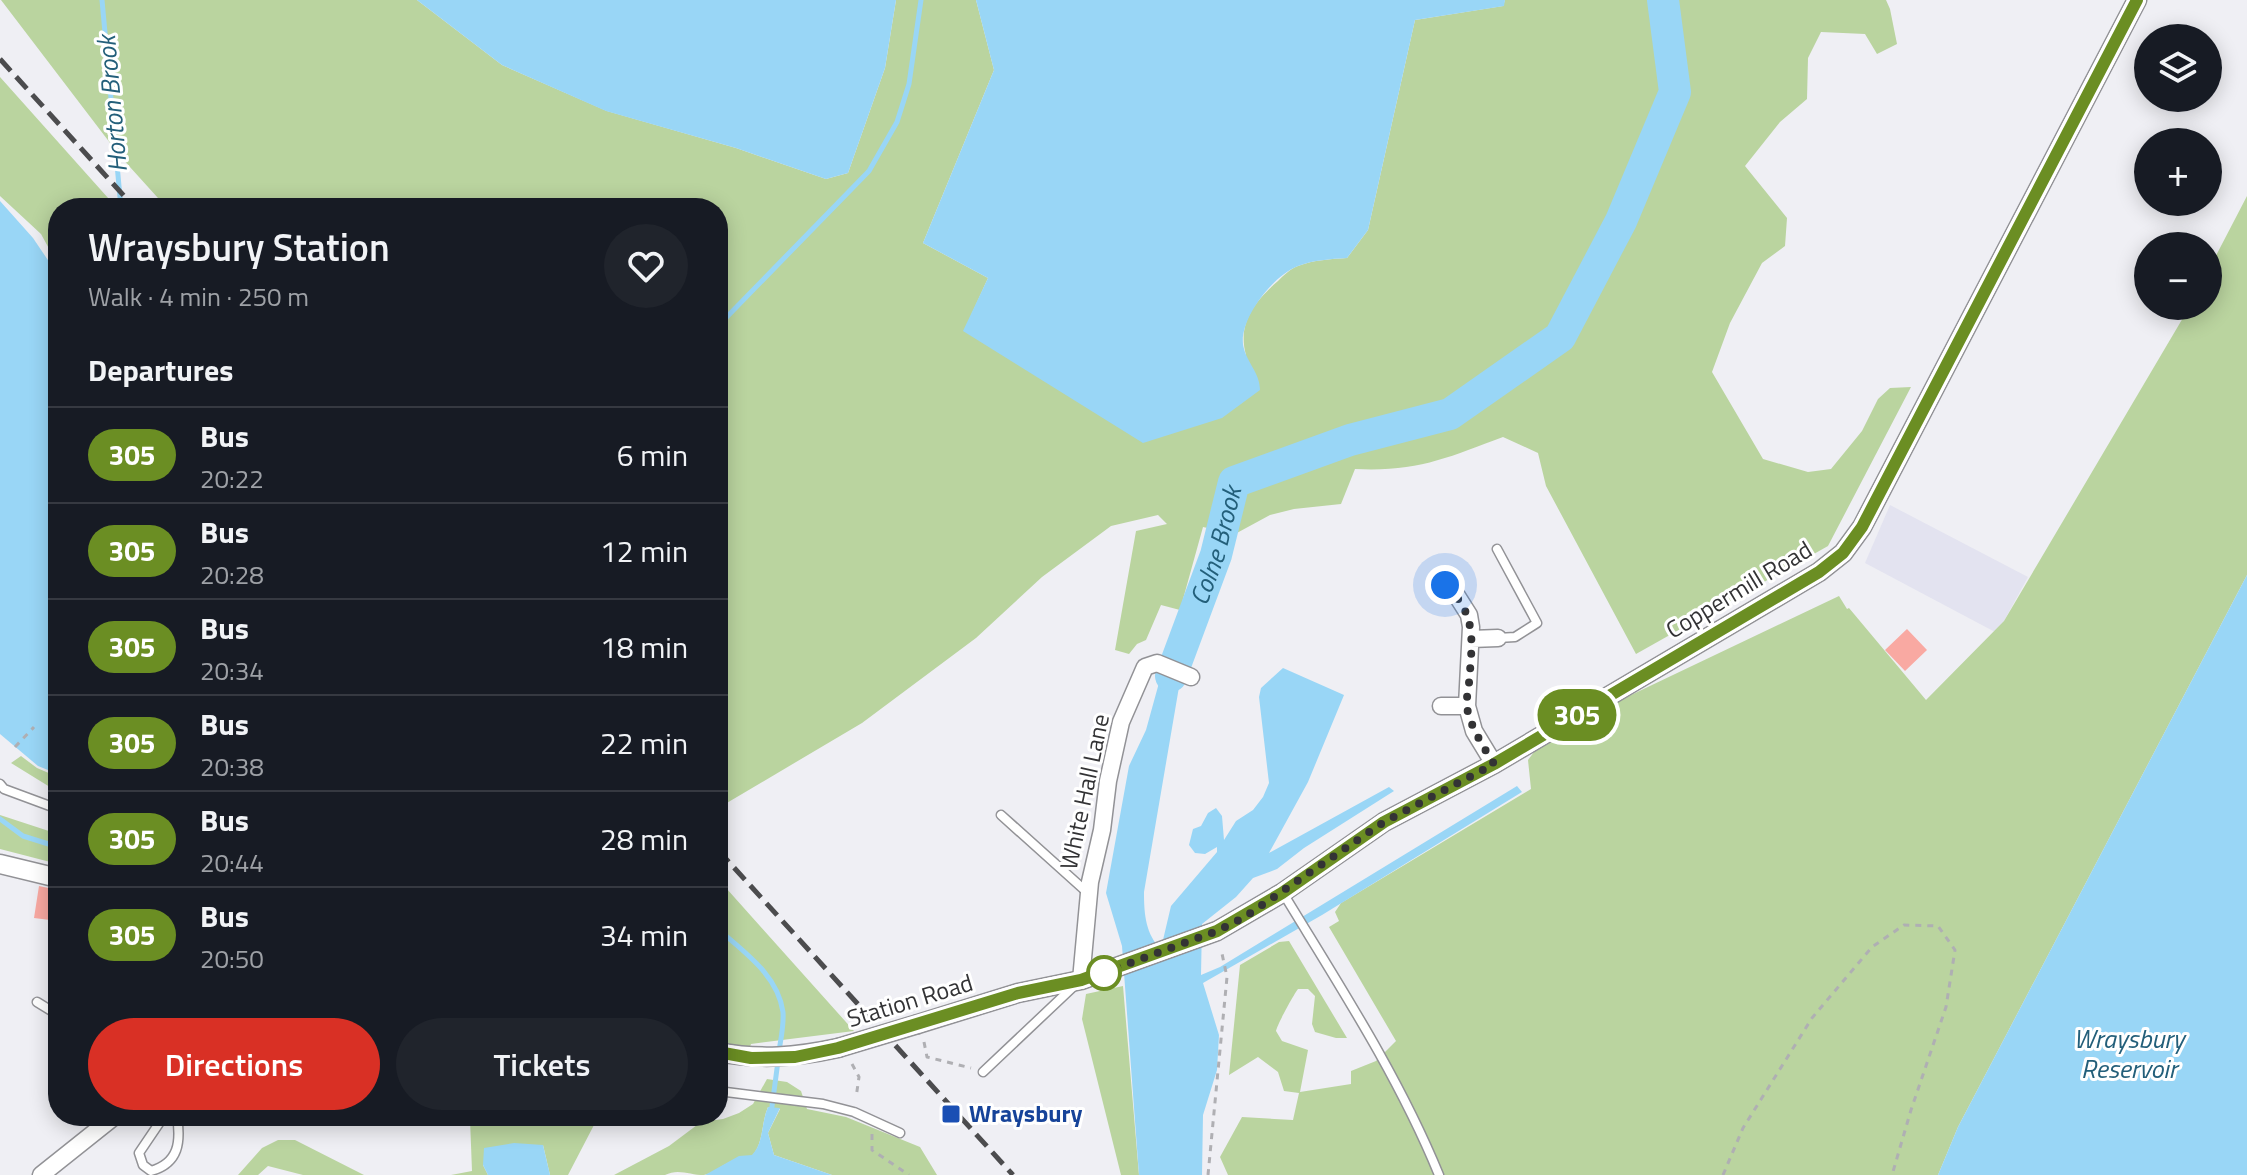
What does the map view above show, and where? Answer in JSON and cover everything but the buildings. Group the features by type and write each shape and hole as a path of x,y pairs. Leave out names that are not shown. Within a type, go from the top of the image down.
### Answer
{"street":[{"name":"Coppermill Road","path":"1113,970 1217,931 1282,893 1384,822 1494,764 1819,572 1843,553 1862,527 2137,0"},
{"path":"1451,591 1469,615 1471,639 1467,706 1474,731 1494,764"},
{"path":"1471,639 1498,638"},
{"name":"White Hall Lane","path":"1081,980 1089,894 1121,722 1145,667 1157,663 1191,677"},
{"path":"1441,706 1467,706"},
{"path":"0,864 48,876"},
{"name":"Station Road","path":"728,1054 751,1058 795,1057 842,1051 920,1028 1018,993 1113,970"},
{"path":"41,1175 102,1126"}],"lane":[{"path":"1497,549 1537,623 1515,637 1498,638"},
{"path":"0,784 4,789 48,805"},
{"path":"1001,815 1089,894"},
{"path":"1282,893 1392,1075 1439,1175"},
{"path":"983,1072 1081,980"},
{"path":"37,1002 48,1009"},
{"path":"728,1092 823,1104 854,1112 900,1133"},
{"path":"156,1126 139,1153 143,1165 151,1171 165,1167 177,1151 177,1126"}],"path":[{"path":"15,747 34,727"},
{"path":"1723,1175 1743,1128 1812,1018 1872,947 1904,925 1938,926 1955,950 1946,1007 1892,1175"},
{"path":"1208,1175 1227,977 1217,931"},
{"path":"920,1028 927,1057 983,1072"},
{"path":"842,1051 859,1077 854,1112"},
{"path":"871,1119 872,1150 909,1175"}],"shaded area":[{"path":"1890,505 2028,577 1995,632 1865,563"}],"green space":[{"path":"1,0 417,0 502,65 607,111 736,148 826,179 848,173 885,68 896,0 976,0 994,70 923,243 988,278 964,331 1246,355 1246,323 1255,305 1270,289 1298,266 1347,258 1368,230 1415,20 1503,6 1505,0 1886,0 1897,44 1877,54 1865,34 1821,32 1808,58 1807,99 1780,122 1745,166 1787,218 1785,246 1762,263 1730,323 1712,372 1763,459 1808,472 1831,469 1862,431 1878,399 1890,388 1911,387 1828,546 1636,654 1546,486 1538,453 1503,437 1414,466 1355,469 1341,504 1270,515 1235,534 1203,527 1180,610 1161,605 1146,640 1137,644 1129,654 1115,650 1136,531 1167,524 1158,515 1111,526 1042,577 976,638 862,723 728,802 728,198 158,198 120,156"},
{"path":"0,77 108,198 48,198 48,247 41,234 0,196"},
{"path":"2247,196 2247,575 1958,1127 1938,1175 1228,1175 1220,1157 1242,1117 1293,1120 1299,1093 1284,1091 1278,1072 1258,1057 1229,1075 1240,965 1279,942 1289,941 1347,1038 1315,1032 1312,1024 1315,996 1308,989 1298,989 1276,1031 1282,1041 1308,1050 1300,1092 1351,1084 1351,1071 1376,1061 1396,1041 1329,927 1339,921 1335,912 1341,903 1531,789 1528,760 1540,744 1631,695 1839,596 1926,700 2004,621 2182,320 2222,320 2222,244"},
{"path":"21,756 48,773 48,786 11,763"},
{"path":"0,815 48,831 48,861 0,849"},
{"path":"728,890 854,1031 751,1044 749,1050 728,1047"},
{"path":"1123,986 1139,1175 1121,1175 1082,1019 1086,994"},
{"path":"767,1079 787,1082 801,1091 807,1109 846,1117 920,1147 937,1175 832,1175 774,1155 768,1133 780,1109 768,1107 759,1145 752,1156 736,1159 704,1175 679,1172 614,1175 669,1146 696,1126 728,1126 728,1117 753,1104"},
{"path":"470,1126 593,1126 568,1175 550,1175 543,1145 483,1165 488,1175 451,1175 472,1171"},
{"path":"278,1140 295,1140 364,1175 303,1175 268,1166 258,1175 238,1175 262,1148"}],"water":[{"path":"417,0 896,0 885,68 848,173 826,179 736,148 606,111 502,65"},
{"path":"976,0 1505,0 1504,6 1415,20 1368,230 1347,258 1304,264 1279,278 1260,298 1247,322 1243,344 1260,390 1222,418 1143,443 963,331 988,278 923,243 994,70"},
{"path":"0,201 48,260 48,770 38,766 0,734"},
{"name":"Wraysbury Reservoir","path":"2247,575 2247,1175 1938,1175 1958,1127"},
{"path":"1173,632 1195,635 1191,660 1179,687 1144,892 1148,927 1158,946 1163,940 1171,906 1217,852 1217,847 1205,854 1195,853 1189,845 1193,829 1201,826 1208,813 1216,808 1222,816 1224,840 1236,821 1253,810 1263,797 1269,783 1259,697 1261,688 1283,668 1344,695 1308,782 1269,853 1389,787 1394,791 1304,848 1277,869 1253,878 1236,897 1202,924 1201,975 1220,967 1517,786 1522,792 1322,915 1203,983 1219,1035 1217,1070 1203,1115 1202,1175 1139,1175 1122,946 1106,893 1129,766 1146,730"},
{"path":"768,1107 780,1108 768,1133 774,1155 832,1175 705,1175 739,1156 752,1155 759,1145"},
{"path":"514,1143 543,1145 550,1175 488,1175 483,1165 484,1148"}],"waterway":[{"name":"Horton Brook","path":"102,0 120,198"},
{"path":"728,316 869,171 897,122 909,84 921,0"},
{"name":"Colne Brook","path":"1171,676 1216,555 1234,482 1350,440 1450,414 1560,337 1621,221 1675,92 1663,0"},
{"path":"0,819 23,836 48,844"},
{"name":"Horton Brook","path":"728,938 758,965 780,999 783,1027 779,1051"},
{"name":"Horton Brook","path":"771,1114 778,1061"}],"railway":[{"path":"0,59 126,198"},
{"path":"728,861 1013,1175"}],"bus line":[{"name":"305","path":"728,1054 751,1058 795,1057 838,1048 1018,993 1081,980 1217,931 1282,893 1384,822 1494,764 1819,572 1843,553 1862,527 2137,0"}],"place":[{"name":"Wraysbury","path":"951,1114"}],"route":[{"path":"1104,973 1097,975 1217,931 1243,918 1384,822 1494,764 1474,731 1467,706 1471,639 1469,615 1457,596 1445,585"}]}
